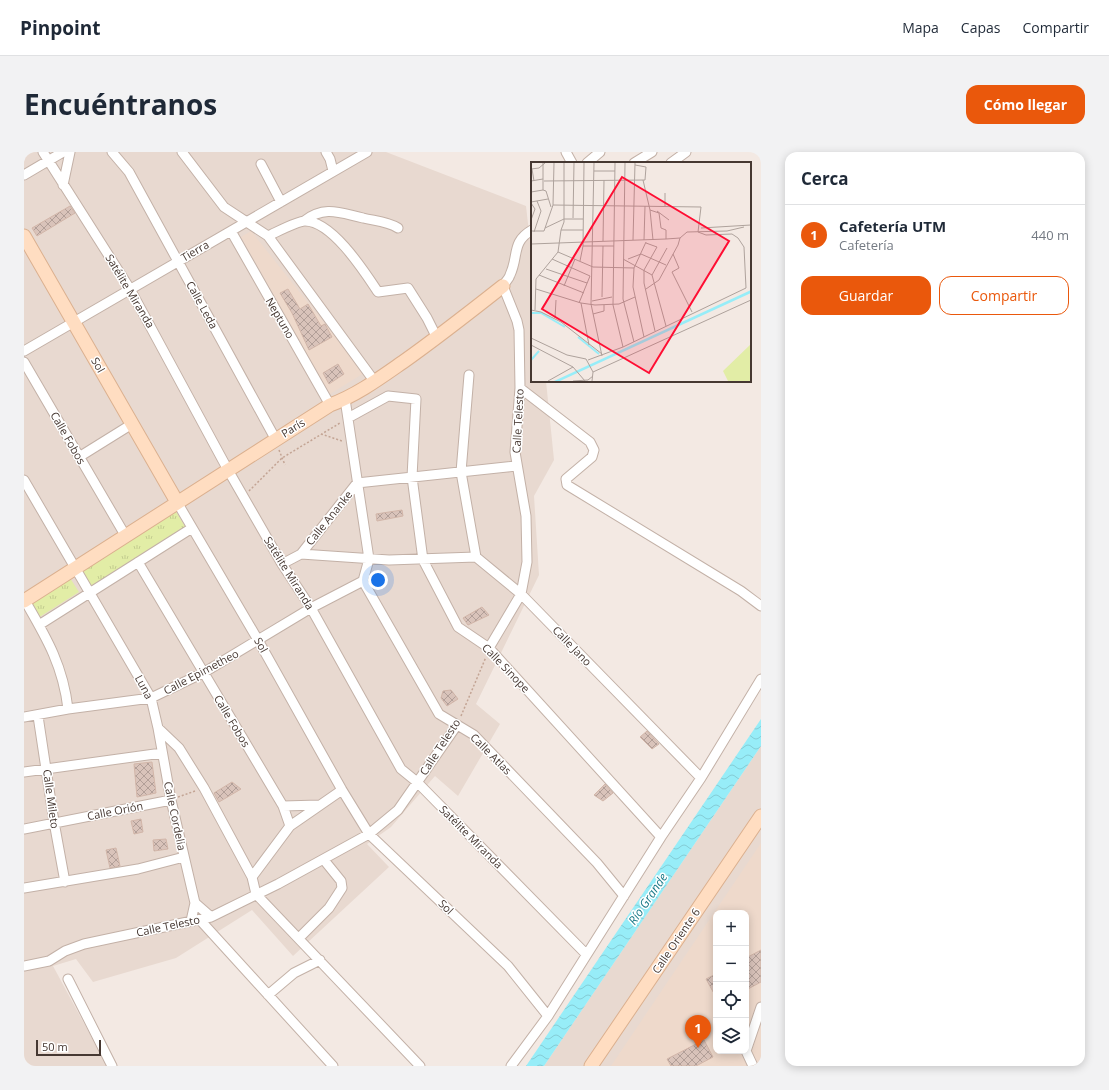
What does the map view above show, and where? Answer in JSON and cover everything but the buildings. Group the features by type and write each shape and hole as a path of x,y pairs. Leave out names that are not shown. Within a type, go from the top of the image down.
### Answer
{"street":[{"name":"Satélite Miranda","path":"43,152 130,289 228,470 282,564 311,608 401,769 416,782 586,954"},
{"path":"24,175 63,152"},
{"path":"64,185 70,152"},
{"name":"Calle Leda","path":"112,152 129,172 276,440"},
{"path":"182,152 224,206 268,236 375,382"},
{"path":"326,152 330,159 333,171"},
{"name":"Tierra","path":"24,351 367,152"},
{"path":"566,152 571,162"},
{"path":"588,162 600,152"},
{"path":"636,162 652,152"},
{"path":"672,162 686,152"},
{"path":"261,164 281,202"},
{"path":"268,236 304,221 314,214 326,211 343,212 380,220 398,228"},
{"path":"304,221 321,224 356,258 378,292 408,288 427,318 437,338"},
{"name":"París","path":"24,600 330,405 346,399 375,382 437,338 503,286 510,275 518,242 524,234 531,230"},
{"name":"Neptuno","path":"231,231 330,405"},
{"name":"Sol","path":"24,236 176,502 258,640 342,790 369,834 508,966 548,1016"},
{"name":"Calle Telesto","path":"489,648 521,594 527,562 526,516 523,492 516,466 515,452 520,388 519,330 503,286"},
{"name":"Calle Fobos","path":"24,362 126,535"},
{"path":"282,564 301,554 370,560 423,560 476,557 461,472 469,375"},
{"path":"520,388 590,442 594,450 592,457 566,479 567,485 734,587 761,606"},
{"name":"Calle Sinope","path":"348,418 388,396 416,399 412,477 423,560 458,627 489,648 661,837"},
{"path":"346,399 370,560 363,581"},
{"path":"79,457 132,424"},
{"path":"358,483 516,466"},
{"name":"Luna","path":"24,480 151,698 158,728"},
{"name":"Calle Ananke","path":"301,554 358,483"},
{"path":"39,625 192,528"},
{"name":"Calle Jano","path":"476,557 521,594 701,778"},
{"name":"Calle Fobos","path":"138,562 282,806 290,826"},
{"name":"Calle Epimetheo","path":"24,717 38,716 68,709 151,698 203,673 311,608 363,581"},
{"name":"Calle Atlas","path":"363,581 440,714 474,735 597,863 624,896"},
{"path":"24,600 58,662 65,686 68,709"},
{"path":"510,1066 548,1016 661,837 701,778 761,679"},
{"name":"Calle Mileto","path":"38,716 54,822 65,882"},
{"name":"Calle Telesto","path":"24,966 49,961 65,951 84,944 211,917 324,860 369,834 398,810 457,725"},
{"path":"158,728 179,748 204,788 252,877 256,894 420,1066"},
{"name":"Calle Cordelia","path":"158,728 171,800 195,903 196,921"},
{"path":"24,772 162,753"},
{"path":"252,877 290,826 342,790"},
{"name":"Calle Orión","path":"24,829 171,800"},
{"path":"282,806 319,805"},
{"name":"Calle Oriente 6","path":"591,1066 761,816"},
{"path":"24,888 138,868 184,857"},
{"path":"299,938 329,908 342,888 341,880 324,860"},
{"path":"195,903 211,917"},
{"path":"196,921 268,995 333,1066"},
{"path":"268,995 294,972 320,960"},
{"path":"68,979 112,1066"},
{"path":"749,1043 761,1007"},
{"path":"747,1054 753,1066"}],"path":[{"path":"244,497 282,458 348,418"},
{"path":"321,434 352,444"},
{"path":"276,440 284,466"},
{"name":"Calle Telesto","path":"457,725 489,648"},
{"path":"171,800 204,788"}],"shaded area":[{"path":"24,152 386,152 526,206 531,250 531,382 546,382 554,460 534,496 539,575 476,704 500,724 458,796 435,776 391,827 367,844 389,867 293,956 252,910 176,958 93,982 76,959 53,966 107,1066 24,1066"},
{"path":"251,231 364,373 330,394 241,237"},
{"path":"761,746 761,1066 544,1066"},
{"path":"761,843 761,1066 611,1066 713,914 713,1054 749,1054 749,910 716,910"}],"green space":[{"path":"175,510 186,528 92,588 80,570"},
{"path":"70,578 79,592 38,618 30,605"}],"water":[{"name":"Río Grande","path":"761,719 761,746 544,1066 526,1066"}],"place":[{"name":"Cafetería UTM","path":"698,1048"}]}
